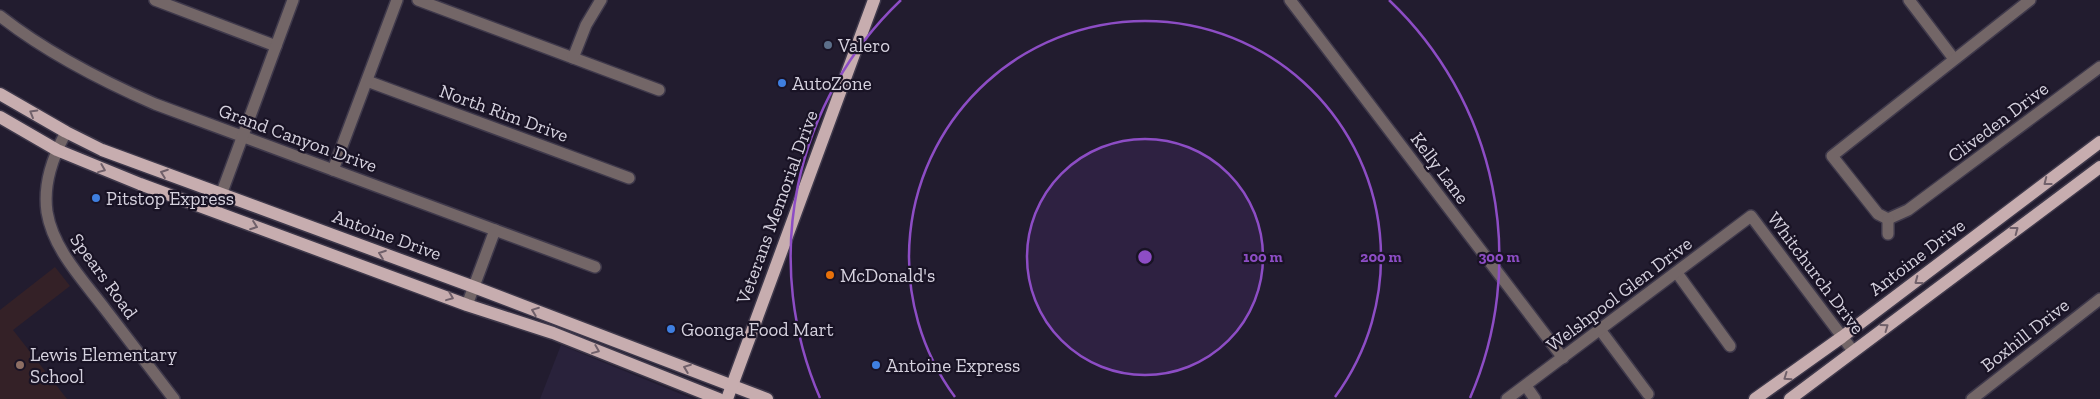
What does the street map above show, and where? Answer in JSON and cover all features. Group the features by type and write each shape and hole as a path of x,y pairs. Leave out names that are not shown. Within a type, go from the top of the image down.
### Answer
{"main road":[{"name":"Veterans Memorial Drive","path":"727,399 874,0"},
{"name":"Antoine Drive","path":"0,94 66,132 102,150 474,287 767,399"},
{"name":"Antoine Drive","path":"0,117 57,150 140,184 468,305 572,340 719,399"},
{"name":"Antoine Drive","path":"1755,399 1842,337 2100,142"},
{"path":"2066,167 2078,183"},
{"name":"Antoine Drive","path":"1790,399 2100,167"},
{"path":"1957,251 1968,266"},
{"path":"572,340 576,326"}],"street":[{"path":"155,0 276,46"},
{"path":"215,211 293,0"},
{"path":"333,170 397,0"},
{"path":"418,0 659,90"},
{"path":"573,58 586,25 601,0"},
{"name":"Kelly Lane","path":"1290,0 1563,358"},
{"path":"1909,0 1954,59"},
{"path":"1888,234 1888,219 1878,214 1832,156 2030,0"},
{"name":"Grand Canyon Drive","path":"0,16 59,56 123,90 595,268"},
{"name":"Cliveden Drive","path":"1888,219 1901,214 1916,204 2100,67"},
{"name":"North Rim Drive","path":"367,81 629,178"},
{"name":"Spears Road","path":"66,132 51,164 46,200 54,236 80,277 174,399"},
{"name":"Welshpool Glen Drive","path":"1507,399 1751,216"},
{"name":"Whitchurch Drive","path":"1751,216 1853,351"},
{"path":"468,305 495,230"},
{"path":"1677,273 1730,346"},
{"name":"Boxhill Drive","path":"1972,399 2100,299"},
{"path":"1600,330 1648,394"},
{"path":"1526,386 1535,399"}],"shaded area":[{"name":"Lewis Elementary School","path":"55,267 70,286 13,330 67,399 0,399 0,310"},
{"path":"561,345 693,399 540,399"}],"place":[{"name":"Valero","path":"828,45"},
{"name":"AutoZone","path":"782,83"},
{"name":"Pitstop Express","path":"96,198"},
{"name":"McDonald's","path":"830,275"},
{"name":"Goonga Food Mart","path":"671,329"},
{"name":"Lewis Elementary School","path":"20,365"},
{"name":"Antoine Express","path":"876,365"}]}
